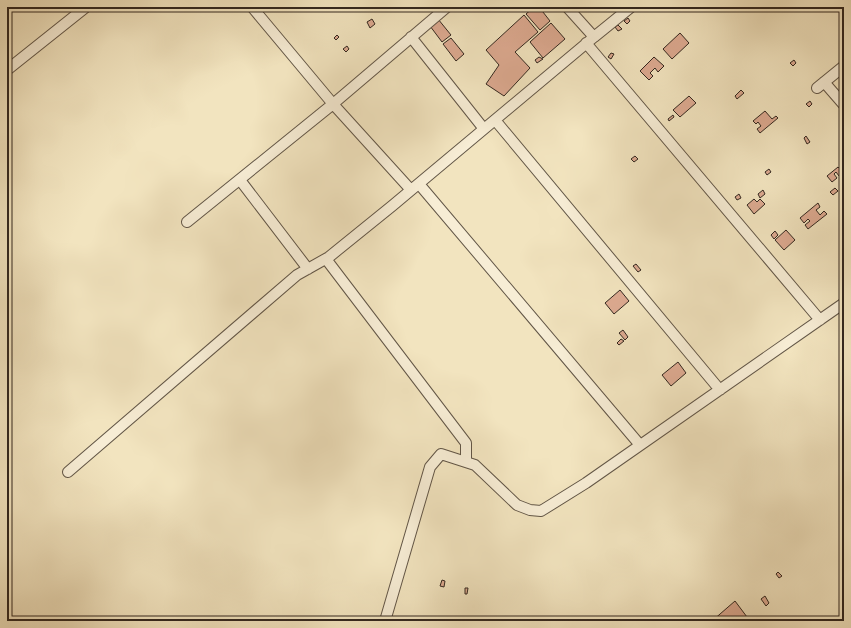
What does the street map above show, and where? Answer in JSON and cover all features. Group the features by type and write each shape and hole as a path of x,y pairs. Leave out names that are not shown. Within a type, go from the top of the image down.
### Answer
{"street":[{"path":"7,70 86,7"},
{"path":"252,7 333,104 415,187 640,445"},
{"path":"187,222 333,104 447,7"},
{"path":"567,7 590,40 820,320"},
{"path":"68,472 297,275 326,259 631,7"},
{"path":"412,37 484,129"},
{"path":"844,66 821,85 844,105"},
{"path":"494,120 720,390"},
{"path":"240,180 308,269"},
{"path":"326,259 466,443 466,462"},
{"path":"385,621 430,466 441,454 475,465 517,505 530,510 541,511 640,445 844,303"}],"building":[{"path":"534,7 539,7 550,21 540,30 526,14"},
{"path":"524,15 538,32 515,52 530,68 504,96 486,84 499,65 486,50"},
{"path":"628,18 630,21 627,24 624,21"},
{"path":"372,19 375,24 370,28 367,22"},
{"path":"438,19 451,35 442,42 430,26"},
{"path":"551,23 565,39 543,58 530,42"},
{"path":"618,25 622,29 618,31 615,27"},
{"path":"680,33 689,43 672,59 663,49"},
{"path":"337,35 339,37 336,40 334,38"},
{"path":"451,38 464,54 456,61 443,44"},
{"path":"347,46 349,49 346,52 343,49"},
{"path":"611,53 614,54 611,59 608,57"},
{"path":"539,57 543,59 537,63 535,60"},
{"path":"654,57 664,66 658,72 655,68 650,73 653,76 649,80 640,71"},
{"path":"794,60 796,63 793,66 790,63"},
{"path":"741,90 744,93 737,99 735,96"},
{"path":"689,96 696,103 680,117 673,110"},
{"path":"810,101 812,104 809,107 806,104"},
{"path":"765,111 772,119 776,116 778,118 760,133 757,129 761,126 758,122 756,124 753,121"},
{"path":"673,115 674,117 669,121 668,119"},
{"path":"806,136 810,142 807,144 804,138"},
{"path":"635,156 638,159 634,162 631,159"},
{"path":"838,167 843,172 839,176 836,172 834,174 837,178 832,182 827,176"},
{"path":"769,169 771,172 767,175 765,172"},
{"path":"835,188 838,191 833,195 830,192"},
{"path":"763,190 765,194 760,198 758,194"},
{"path":"739,194 741,198 737,200 735,197"},
{"path":"754,199 757,202 760,199 765,204 754,214 747,205"},
{"path":"818,203 820,207 816,210 820,215 824,211 827,214 808,229 805,225 810,221 808,219 804,223 800,218"},
{"path":"786,230 795,240 784,250 775,240"},
{"path":"775,231 778,235 774,239 771,235"},
{"path":"636,264 641,270 638,272 633,266"},
{"path":"620,290 629,301 614,314 605,303"},
{"path":"623,330 628,337 625,340 619,333"},
{"path":"621,339 624,341 619,345 617,343"},
{"path":"678,362 686,373 671,386 662,375"},
{"path":"778,572 782,576 779,578 776,574"},
{"path":"442,580 445,581 444,587 440,586"},
{"path":"465,588 468,588 467,594 465,594"},
{"path":"765,596 769,603 766,606 761,599"},
{"path":"735,601 750,621 712,621"}]}
